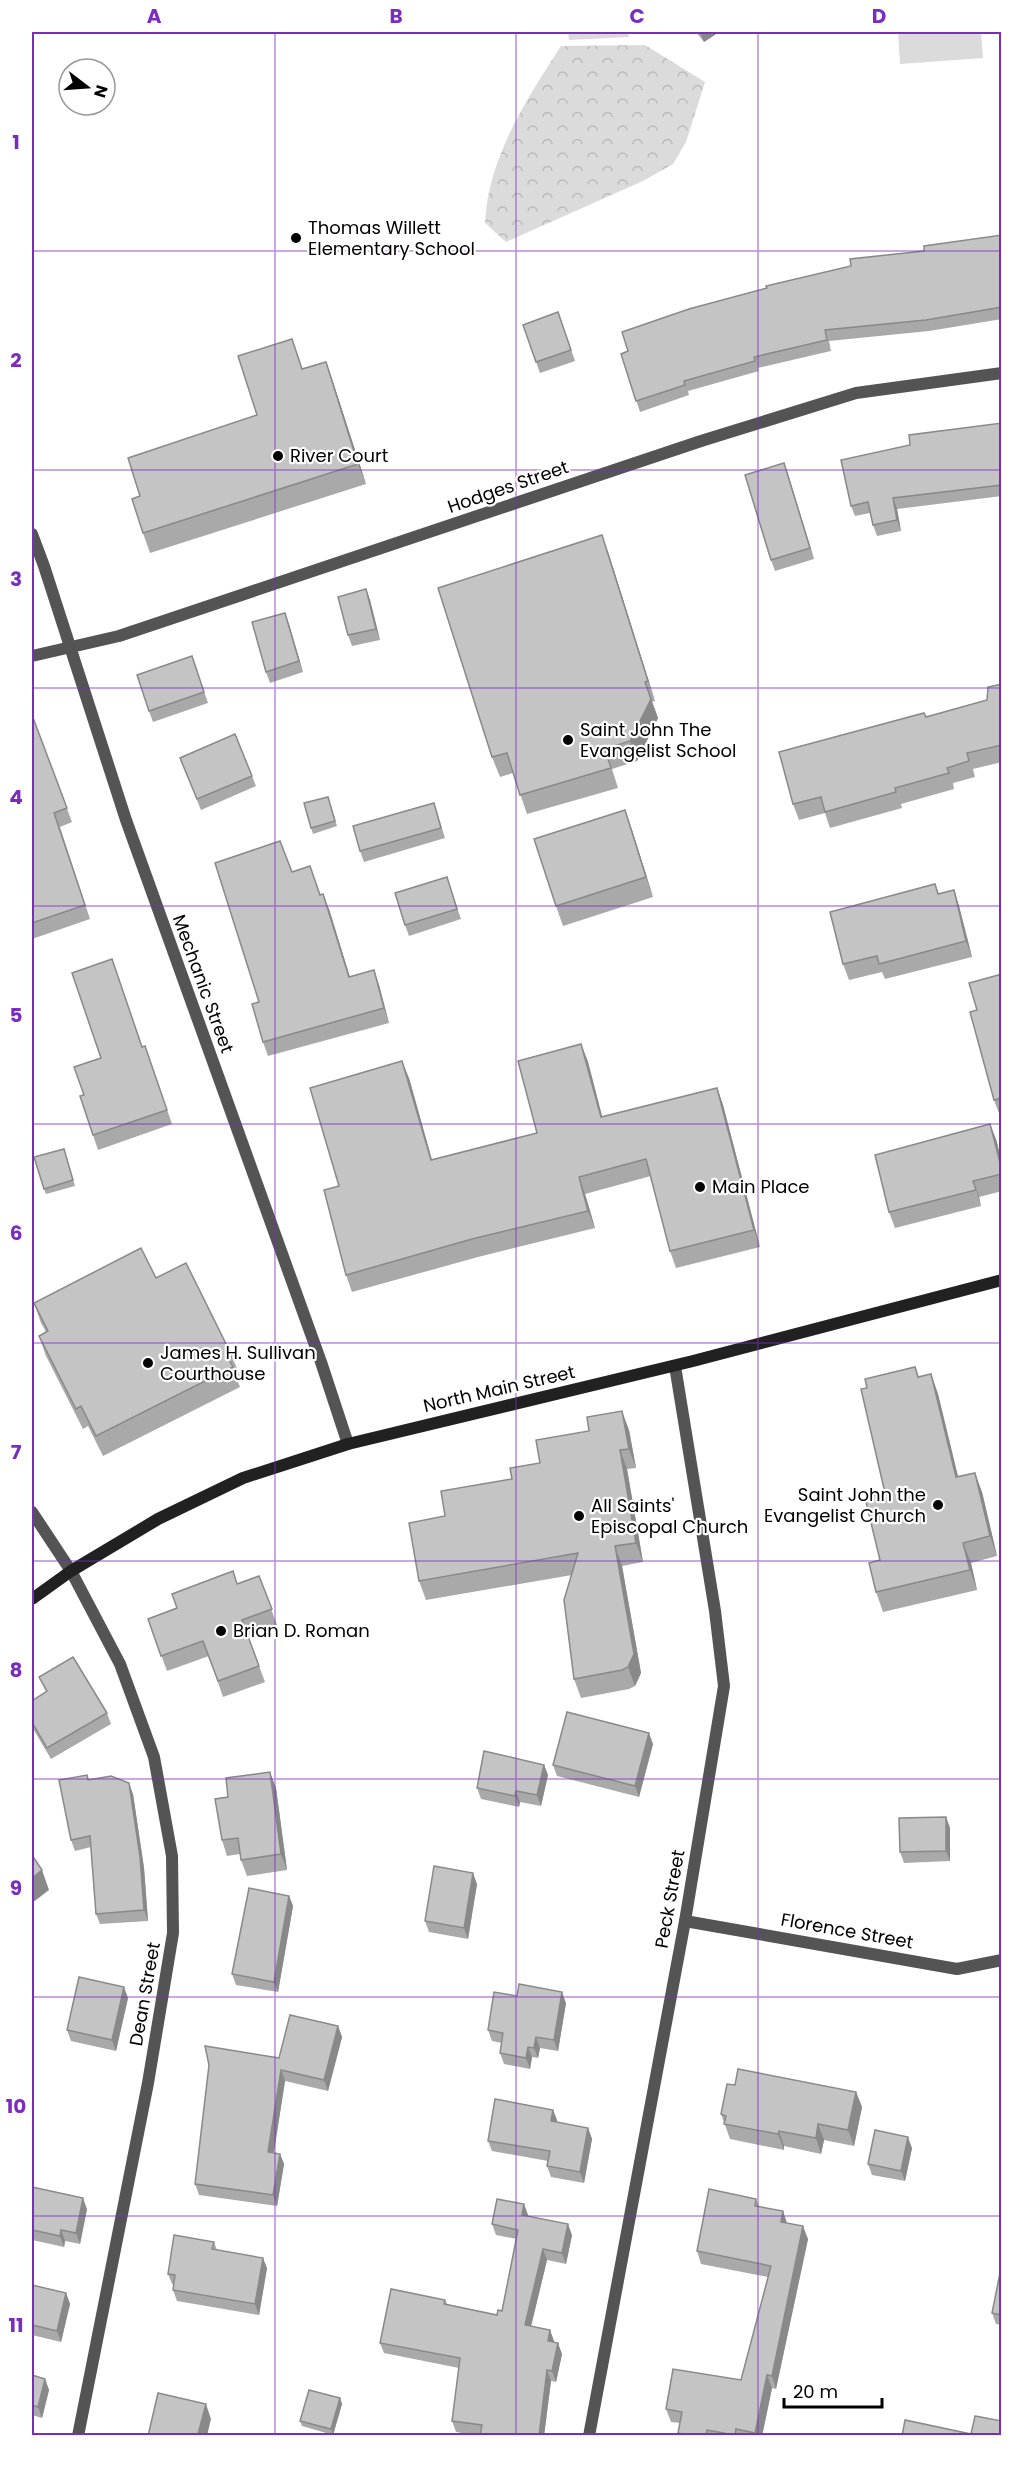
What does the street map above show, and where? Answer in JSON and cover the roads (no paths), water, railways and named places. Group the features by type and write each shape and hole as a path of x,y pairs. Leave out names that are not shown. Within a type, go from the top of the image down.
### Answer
{"main road":[{"name":"North Main Street","path":"32,1599 71,1571 158,1519 243,1478 348,1444 675,1366 1002,1281"}],"street":[{"name":"Hodges Street","path":"32,656 119,636 701,441 785,417 856,393 1002,374"},
{"name":"Mechanic Street","path":"32,534 130,830 321,1362 348,1444"},
{"name":"Peck Street","path":"589,2436 685,1921 724,1686 715,1611 675,1366"},
{"name":"Dean Street","path":"32,1512 71,1571 120,1664 154,1757 172,1856 173,1933 148,2083 78,2436"},
{"name":"Florence Street","path":"685,1921 957,1969 1002,1960"}],"place":[{"name":"Thomas Willett Elementary School","path":"296,238"},
{"name":"River Court","path":"278,456"},
{"name":"Saint John The Evangelist School","path":"568,740"},
{"name":"Main Place","path":"700,1187"},
{"name":"James H. Sullivan Courthouse","path":"148,1363"},
{"name":"Saint John the Evangelist Church","path":"938,1505"},
{"name":"All Saints' Episcopal Church","path":"579,1516"},
{"name":"Brian D. Roman","path":"221,1631"}]}
